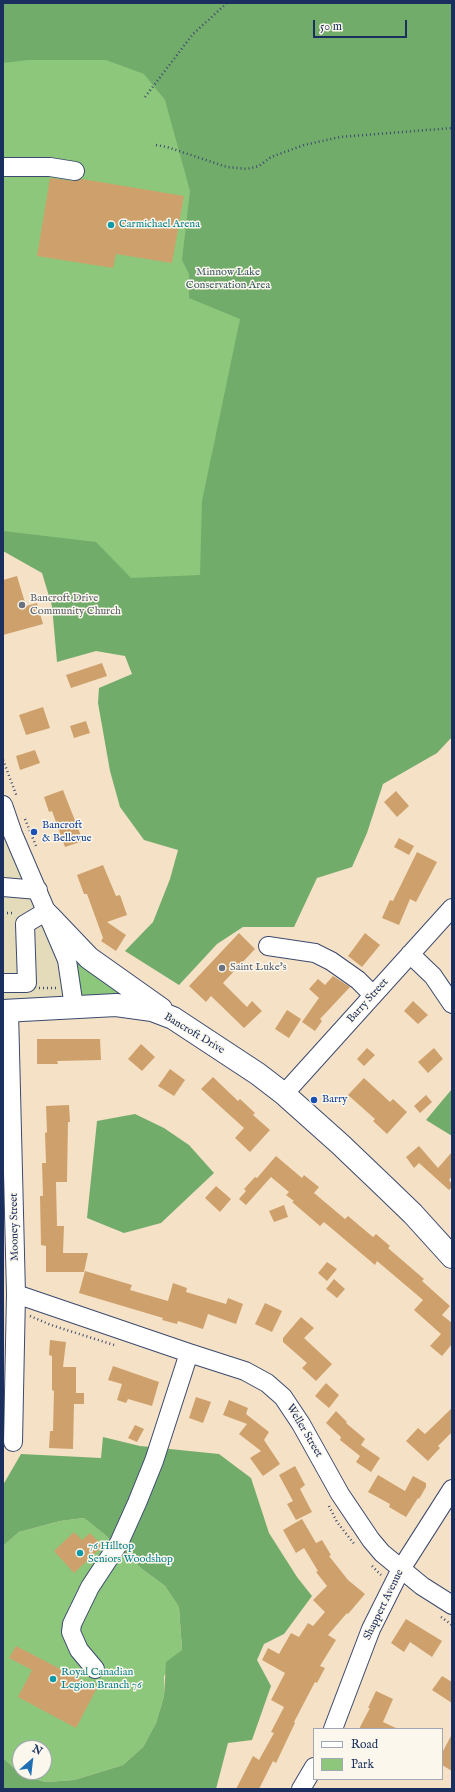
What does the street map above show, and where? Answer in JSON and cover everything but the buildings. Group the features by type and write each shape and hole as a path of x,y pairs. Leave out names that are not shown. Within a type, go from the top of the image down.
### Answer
{"main road":[{"path":"48,914 89,958 173,1018"},
{"name":"Bancroft Drive","path":"6,1011 116,1005 152,1010 173,1018 258,1074 284,1094 340,1144 413,1214 452,1257"}],"street":[{"path":"3,167 50,167 75,171"},
{"path":"11,804 13,834 67,960 74,1007"},
{"path":"3,887 38,890"},
{"name":"Barry Street","path":"284,1094 452,908"},
{"path":"3,983 27,983 25,924 48,914"},
{"path":"268,946 315,953 331,961 358,980 373,995"},
{"path":"410,954 433,976 452,1004"},
{"name":"Mooney Street","path":"6,1011 16,1294 13,1442"},
{"name":"Weller Street","path":"16,1294 189,1354 223,1363 258,1376 283,1397 301,1424 356,1519 382,1553 422,1586 445,1611"},
{"path":"95,1669 76,1644 71,1632 72,1624 90,1587 119,1543 137,1503 154,1461 189,1354"},
{"name":"Shappert Avenue","path":"333,1728 371,1629 401,1569 452,1489"},
{"path":"301,1789 313,1769"}],"path":[{"path":"145,97 193,34 227,3"},
{"path":"156,145 167,147 227,167 247,169 259,166 271,157 304,145 332,139 383,133 452,128"},
{"path":"3,760 11,804"},
{"path":"24,817 38,850"},
{"path":"3,913 15,913"},
{"path":"28,1314 51,1325 118,1346"},
{"path":"327,1504 337,1522 359,1551"},
{"path":"369,1562 393,1585"},
{"path":"445,1611 452,1625"}],"shaded area":[{"path":"3,802 75,1006 3,1010"}],"green space":[{"name":"Minnow Lake Conservation Area","path":"3,3 452,3 452,737 437,753 383,784 367,833 352,867 317,878 294,927 243,927 217,944 179,985 125,951 153,922 170,879 178,850 144,840 120,807 110,771 98,703 99,688 132,674 125,656 96,651 57,662 52,606 42,573 3,551 3,531 96,542 131,578 200,575 202,501 240,319 189,298 189,274 182,260 190,191 165,100 144,74 106,60 28,60 3,63"},
{"name":"Minnow Lake Conservation Area","path":"452,3 452,687 3,551 3,7"},
{"path":"90,957 173,1017 75,1006 68,959"},
{"path":"452,1089 452,1136 426,1120"},
{"path":"135,1114 164,1128 189,1145 214,1173 161,1223 124,1233 87,1218 97,1121"},
{"path":"103,1437 140,1446 219,1454 251,1478 269,1533 297,1577 312,1596 284,1634 264,1644 257,1660 271,1686 252,1740 228,1743 216,1789 3,1789 3,1758 12,1766 12,1780 38,1780 46,1782 74,1780 123,1765 143,1747 156,1723 164,1696 166,1662 182,1650 179,1607 165,1586 142,1569 84,1518 60,1521 19,1532 3,1546 3,1485 21,1454 101,1458"},
{"path":"84,1518 142,1569 165,1586 179,1607 182,1650 164,1676 164,1696 156,1723 143,1747 123,1765 74,1780 46,1782 38,1780 52,1780 52,1740 12,1740 12,1766 3,1758 3,1546 19,1532 60,1521"}],"place":[{"name":"Carmichael Arena","path":"111,225"},
{"name":"Bancroft Drive Community Church","path":"22,605"},
{"name":"Bancroft & Bellevue","path":"34,832"},
{"name":"Saint Luke's","path":"222,968"},
{"name":"Barry","path":"314,1100"},
{"name":"76 Hilltop Seniors Woodshop","path":"80,1553"},
{"name":"Royal Canadian Legion Branch 76","path":"53,1679"}]}
